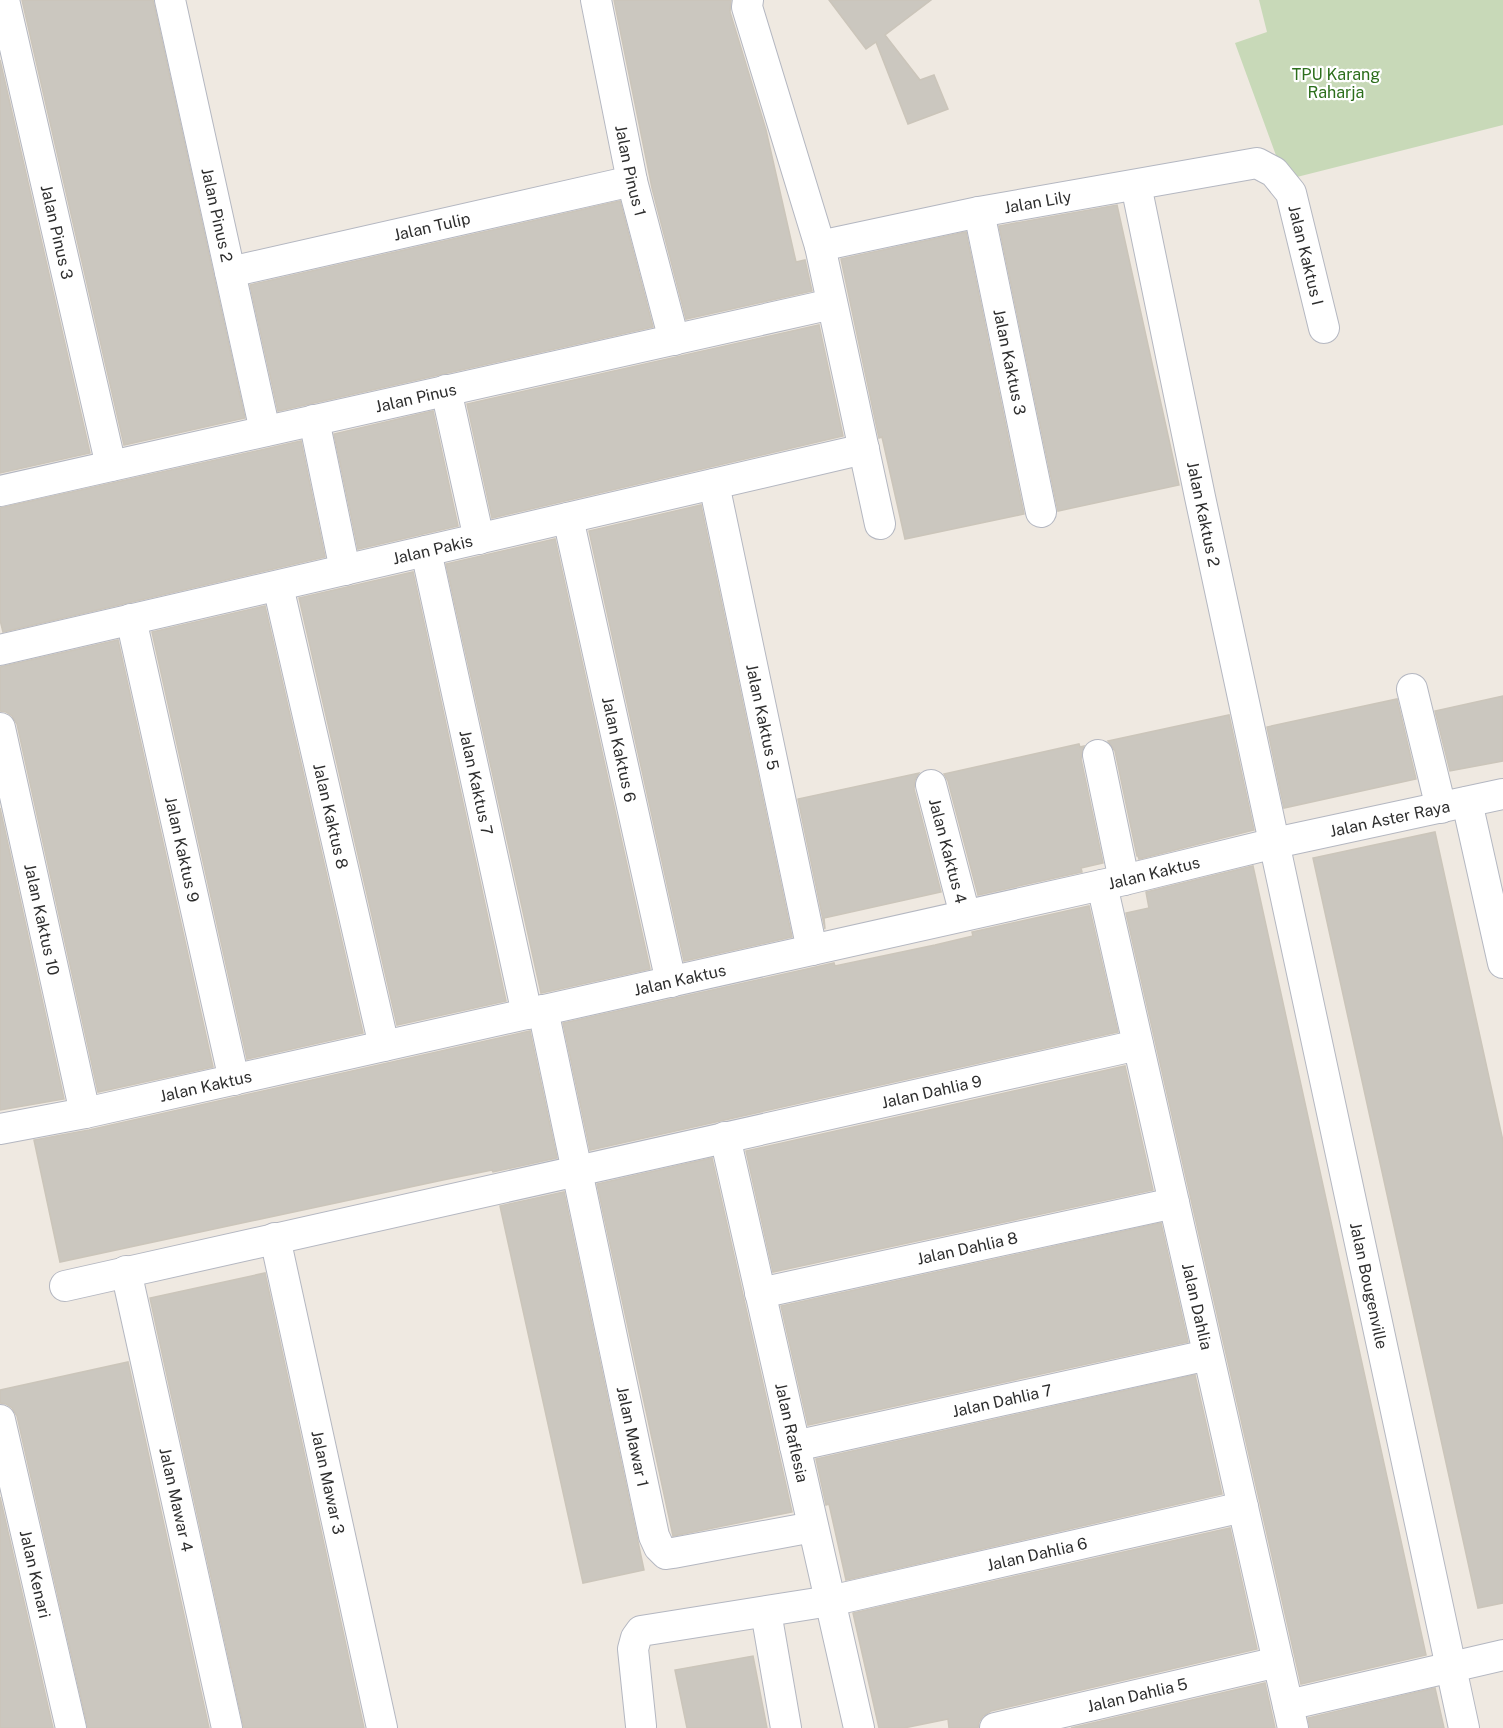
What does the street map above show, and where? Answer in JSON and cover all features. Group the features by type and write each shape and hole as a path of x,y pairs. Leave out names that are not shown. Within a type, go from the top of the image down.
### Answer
{"street":[{"name":"Jalan Pinus 3","path":"4,0 111,466"},
{"name":"Jalan Pinus 2","path":"170,0 265,431"},
{"name":"Jalan Pinus 1","path":"596,0 633,181 674,340"},
{"path":"748,0 747,7 820,246 880,524"},
{"name":"Jalan Lily","path":"820,246 979,212 1257,163"},
{"name":"Jalan Kaktus I","path":"1257,163 1274,172 1291,193 1323,328"},
{"name":"Jalan Tulip","path":"230,272 633,181"},
{"name":"Jalan Kaktus 2","path":"1136,185 1275,843"},
{"name":"Jalan Kaktus 3","path":"979,212 1041,512"},
{"name":"Jalan Pinus","path":"0,490 832,304"},
{"path":"446,390 479,539"},
{"path":"314,420 345,570"},
{"name":"Jalan Pakis","path":"0,650 864,449"},
{"name":"Jalan Kaktus 5","path":"714,484 812,950"},
{"name":"Jalan Kaktus 6","path":"568,518 671,981"},
{"name":"Jalan Kaktus 7","path":"426,551 535,1012 576,1170"},
{"name":"Jalan Kaktus 8","path":"278,586 384,1046"},
{"name":"Jalan Kaktus 9","path":"131,619 234,1080"},
{"path":"1412,689 1454,805 1502,954"},
{"name":"Jalan Kaktus 10","path":"0,728 85,1113"},
{"path":"1098,755 1113,882"},
{"name":"Jalan Kaktus 4","path":"931,785 964,915"},
{"name":"Jalan Aster Raya","path":"1275,843 1503,794"},
{"name":"Jalan Kaktus","path":"0,1129 234,1080 1113,882 1275,843"},
{"name":"Jalan Bougenville","path":"1275,843 1464,1728"},
{"name":"Jalan Dahlia","path":"1113,882 1138,1045 1291,1717"},
{"name":"Jalan Dahlia 9","path":"65,1286 1138,1045"},
{"name":"Jalan Raflesia","path":"724,1137 859,1728"},
{"name":"Jalan Mawar 1","path":"576,1170 652,1525 659,1547 666,1554 813,1527"},
{"name":"Jalan Dahlia 8","path":"760,1293 1174,1203"},
{"name":"Jalan Mawar 3","path":"275,1238 382,1728"},
{"name":"Jalan Mawar 4","path":"126,1271 227,1728"},
{"name":"Jalan Dahlia 7","path":"795,1446 1208,1354"},
{"name":"Jalan Kenari","path":"0,1420 71,1728"},
{"name":"Jalan Dahlia 6","path":"641,1726 633,1649 638,1633 648,1629 830,1601 1243,1507"},
{"path":"766,1612 786,1728"},
{"path":"1291,1717 1450,1668 1503,1655"},
{"name":"Jalan Dahlia 5","path":"994,1728 1278,1662"}],"green space":[{"name":"TPU Karang Raharja","path":"1259,0 1503,0 1503,125 1285,180 1235,43 1267,32"}],"building":[{"path":"22,0 153,0 245,418 124,445"},
{"path":"614,0 731,0 730,12 766,130 796,262 805,260 812,291 686,319 652,188"},
{"path":"829,0 931,0 885,35 920,80 934,75 948,109 908,124 876,42 866,49"},
{"path":"0,60 90,453 0,473"},
{"path":"620,201 653,327 278,411 250,285"},
{"path":"1117,205 1179,485 1058,511 999,226"},
{"path":"966,232 1024,514 905,539 882,437 879,438 841,259"},
{"path":"819,325 843,436 492,518 467,404"},
{"path":"433,411 458,526 358,549 334,434"},
{"path":"301,441 325,557 3,632 0,620 0,508"},
{"path":"701,505 792,937 684,961 589,531"},
{"path":"555,539 650,969 541,993 446,564"},
{"path":"413,572 506,1001 397,1025 299,598"},
{"path":"265,606 363,1033 247,1059 152,632"},
{"path":"118,640 213,1067 98,1092 17,724 12,716 0,711 0,667"},
{"path":"1503,696 1503,761 1450,771 1435,711"},
{"path":"1397,699 1416,779 1284,808 1267,727"},
{"path":"1229,715 1254,830 1139,859 1115,751 1108,741"},
{"path":"1079,744 1080,747 1084,746 1081,759 1103,863 1081,868 1082,872 978,895 948,781 944,774"},
{"path":"919,773 914,789 941,892 824,918 825,929 798,799"},
{"path":"0,808 64,1099 0,1110"},
{"path":"1435,832 1503,1141 1503,1603 1478,1608 1313,858"},
{"path":"1253,866 1426,1655 1301,1684 1126,913 1149,908 1146,892"},
{"path":"1089,906 1118,1032 590,1150 563,1023 834,963 835,966 935,945 973,936 972,932"},
{"path":"530,1031 557,1158 443,1180 60,1262 34,1140 89,1130"},
{"path":"1125,1066 1153,1190 773,1272 746,1151"},
{"path":"712,1158 792,1512 673,1536 597,1184"},
{"path":"564,1192 644,1570 583,1583 500,1206"},
{"path":"1161,1223 1188,1342 808,1425 781,1306"},
{"path":"265,1273 364,1728 244,1728 150,1298"},
{"path":"128,1362 209,1728 88,1728 17,1416 12,1408 0,1403 0,1390"},
{"path":"1195,1375 1222,1494 846,1580 816,1459"},
{"path":"0,1497 53,1728 0,1728"},
{"path":"1230,1528 1257,1649 991,1711 983,1716 978,1728 949,1728 948,1719 904,1728 879,1728 853,1613"},
{"path":"753,1656 767,1728 687,1728 675,1670"},
{"path":"1265,1683 1275,1728 1071,1728"},
{"path":"1435,1688 1444,1728 1310,1728 1308,1718"}]}
